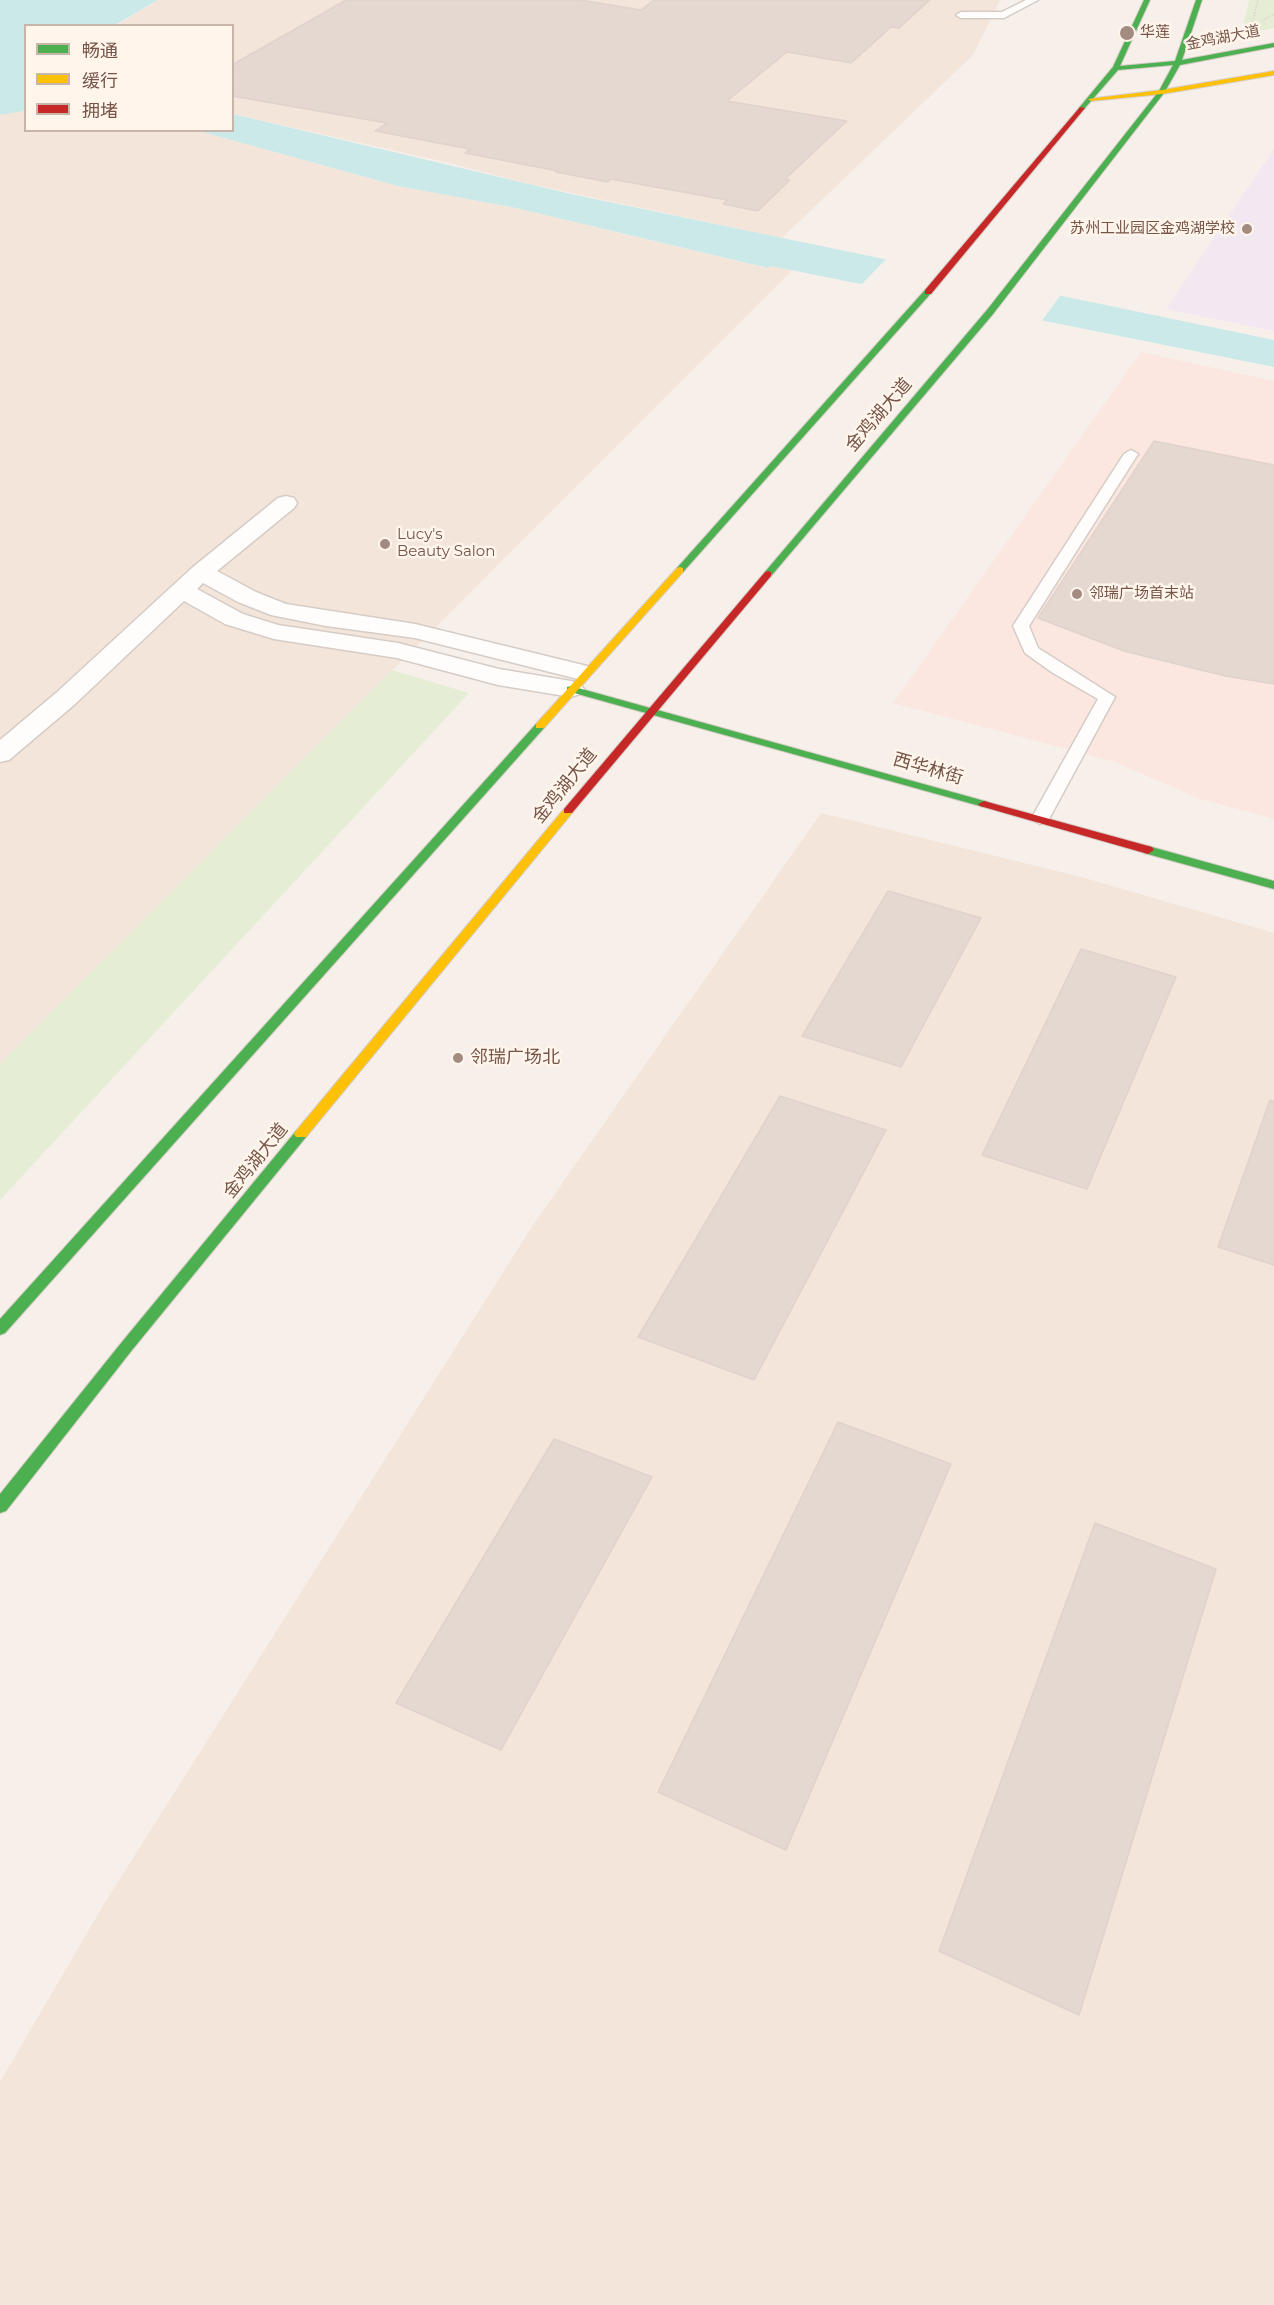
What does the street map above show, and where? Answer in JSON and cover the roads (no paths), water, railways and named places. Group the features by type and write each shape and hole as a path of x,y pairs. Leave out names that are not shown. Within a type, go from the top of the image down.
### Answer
{"main road":[{"path":"0,1329 588,680 923,298 1116,68 1147,0"},
{"path":"1178,63 1199,0"},
{"name":"金鸡湖大道","path":"1116,68 1178,63 1274,45"},
{"name":"金鸡湖大道","path":"0,1506 127,1346 651,710 659,692 990,312 1162,92 1178,63"},
{"path":"1091,99 1162,92 1274,73"},
{"name":"西华林街","path":"588,680 651,710 1274,885"},
{"path":"659,692 686,700"}],"street":[{"path":"0,753 65,699 201,572 286,502"},
{"path":"201,572 247,597 280,610 326,619 415,631 588,680"},
{"path":"181,590 234,619 274,632 398,651 498,677 588,680"}],"lane":[{"path":"961,15 1004,15 1033,0"},
{"path":"1040,819 1107,697 1059,670 1031,650 1021,626 1131,454"}],"water":[{"path":"0,0 158,0 117,24 24,24 24,111 0,115"},
{"path":"234,114 571,194 1274,340 1274,367 771,266 768,268 516,208 398,186 203,132 234,132"}],"place":[{"name":"华莲","path":"1127,33"},
{"name":"苏州工业园区金鸡湖学校","path":"1247,229"},
{"name":"Lucy's Beauty Salon","path":"385,544"},
{"name":"邻瑞广场首末站","path":"1077,594"},
{"name":"邻瑞广场北","path":"458,1058"}]}
